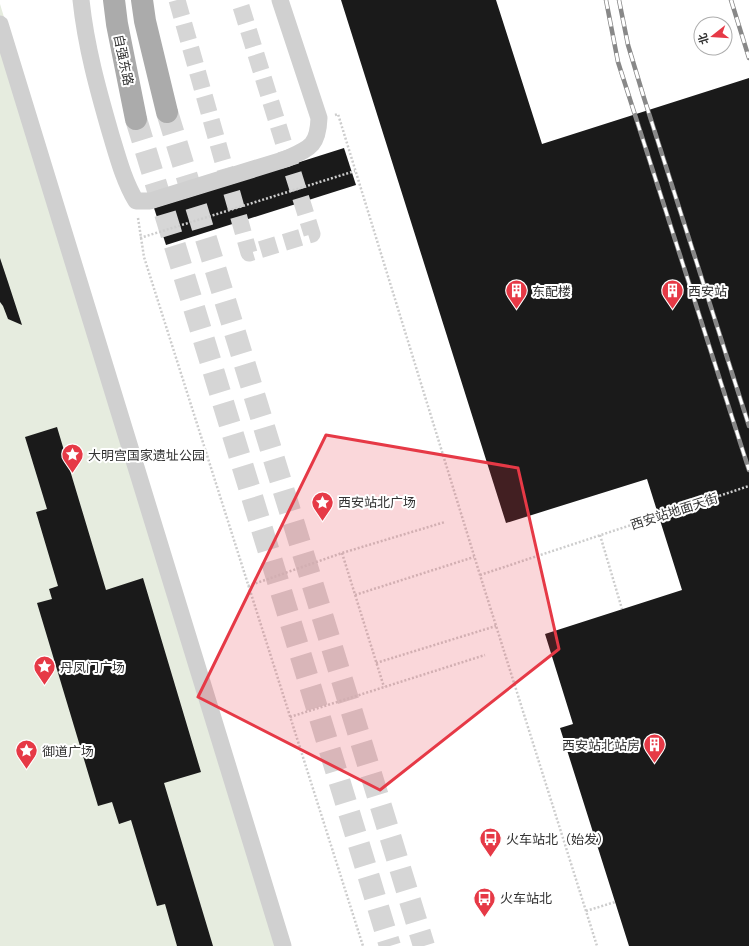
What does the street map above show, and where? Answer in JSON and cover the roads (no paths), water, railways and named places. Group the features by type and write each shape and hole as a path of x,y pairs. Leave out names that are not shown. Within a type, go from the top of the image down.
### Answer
{"main road":[{"name":"自强东路","path":"114,0 117,24 136,119"},
{"path":"142,0 145,21 167,112"}],"street":[{"path":"81,0 88,51 96,86 126,185 136,201 157,199 286,159 306,150 318,136 319,118 280,0"},
{"path":"0,24 283,946"}],"tunnel":[{"path":"177,0 249,253 312,234 239,0"},
{"path":"167,112 424,946"},
{"path":"136,119 390,946"}],"railway":[{"path":"606,0 618,62 749,470"},
{"path":"619,0 628,45 644,98 749,426"},
{"path":"731,0 749,58"}],"place":[{"name":"东配楼","path":"517,310"},
{"name":"西安站","path":"672,310"},
{"name":"大明宫国家遗址公园","path":"72,474"},
{"name":"西安站北广场","path":"323,522"},
{"name":"丹凤门广场","path":"45,686"},
{"name":"西安站北站房","path":"655,764"},
{"name":"御道广场","path":"27,770"},
{"name":"火车站北（始发）","path":"491,858"},
{"name":"火车站北","path":"484,918"}]}
